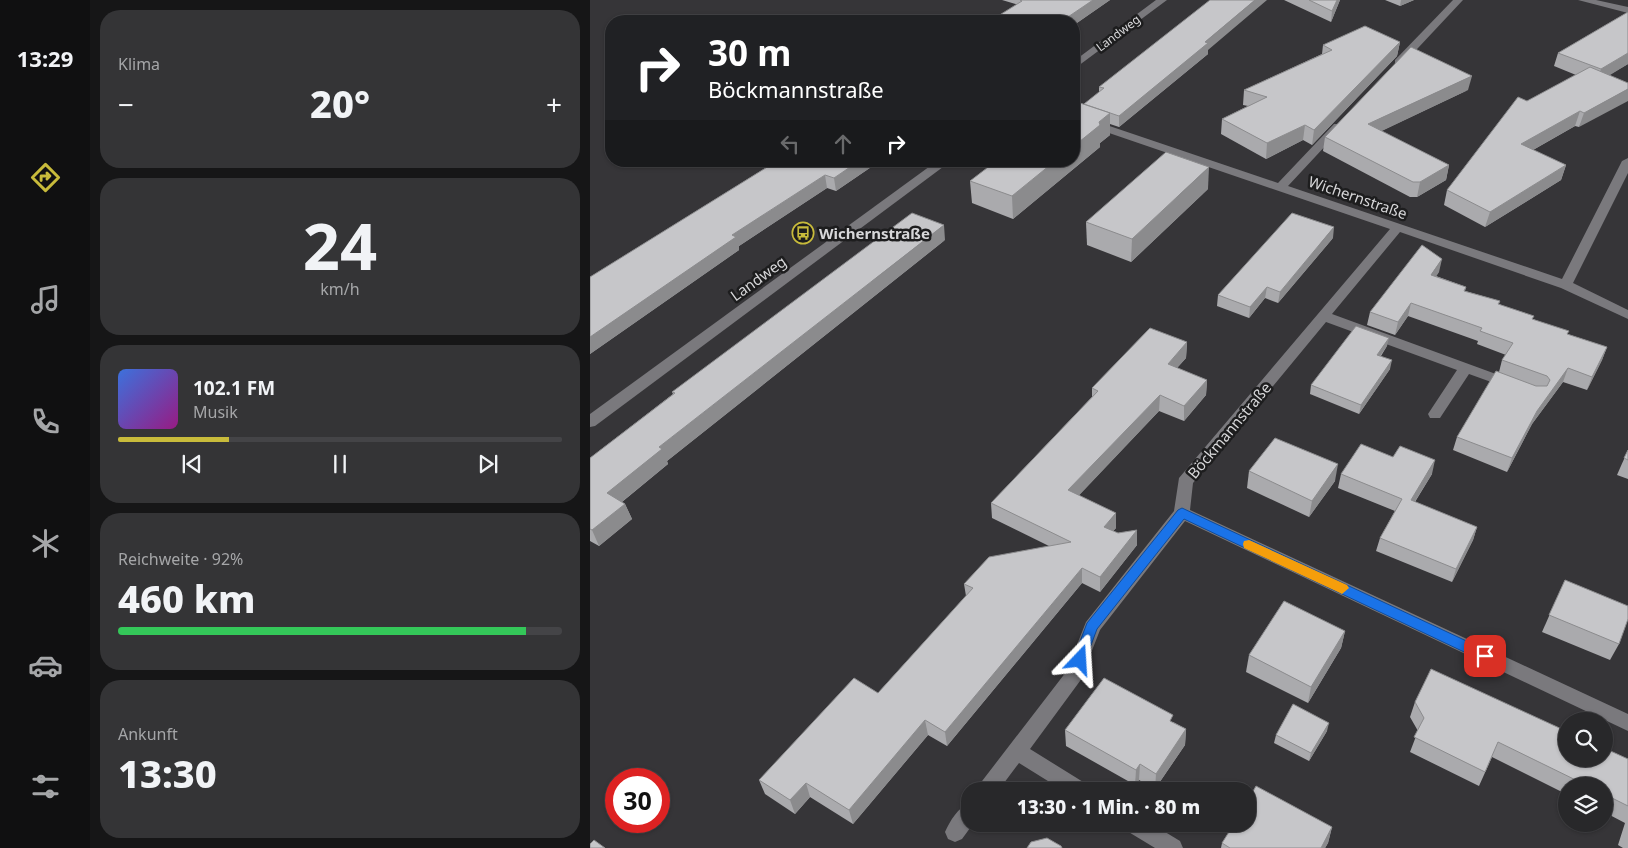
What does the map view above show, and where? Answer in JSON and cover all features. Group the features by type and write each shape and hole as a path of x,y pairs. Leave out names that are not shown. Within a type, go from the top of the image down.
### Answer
{"street":[{"name":"Landweg","path":"1080,62 1162,0"},
{"path":"1390,72 1458,0"},
{"path":"1583,0 1628,10"},
{"path":"1279,188 1348,116"},
{"name":"Wichernstraße","path":"1080,119 1566,284 1628,315"},
{"path":"1566,284 1628,162"},
{"name":"Landweg","path":"590,422 937,167"},
{"name":"Böckmannstraße","path":"1182,513 1185,482 1397,228"},
{"path":"1324,316 1519,388"},
{"path":"1435,414 1466,368"},
{"path":"993,782 1074,676 1092,627 1182,513 1628,723"},
{"path":"1016,751 1067,782"},
{"path":"955,832 961,824"},
{"path":"1147,832 1173,848"}],"building":[{"path":"1020,0 1093,0 1071,15 1000,15 1022,1"},
{"path":"1210,0 1255,0 1205,42 1208,43 1119,116 1084,104 1104,88 1099,87"},
{"path":"1309,0 1337,0 1332,11"},
{"path":"1628,12 1628,53 1601,69 1558,53"},
{"path":"1365,26 1400,42 1314,130 1305,125 1267,143 1222,119 1267,97 1244,90 1332,50 1323,45"},
{"path":"1411,47 1472,76 1368,124 1449,165 1420,182 1413,182 1325,137"},
{"path":"1590,67 1628,83 1628,89 1584,113 1580,111 1521,144 1566,165 1490,212 1447,190 1518,97 1527,101"},
{"path":"1080,103 1110,113 1099,122 1100,125 1080,141"},
{"path":"1166,152 1209,167 1132,239 1086,222"},
{"path":"767,167 850,167 834,178 825,175 732,235 736,237 590,337 590,277"},
{"path":"988,167 1048,167 1012,196 970,181"},
{"path":"912,213 944,225 659,447 662,449 607,493 625,504 592,530 590,529 590,458 675,393 672,392"},
{"path":"1292,213 1334,227 1280,292 1267,287 1250,307 1218,295"},
{"path":"1422,245 1442,259 1431,275 1466,287 1464,291 1500,301 1498,304 1534,316 1532,319 1569,331 1567,334 1607,347 1592,377 1568,368 1537,411 1512,458 1457,437 1496,371 1536,386 1547,386 1550,380 1547,376 1502,360 1513,343 1480,331 1482,328 1411,303 1398,322 1370,312"},
{"path":"1356,326 1389,338 1377,355 1392,360 1361,405 1311,385"},
{"path":"1150,328 1187,342 1168,364 1207,380 1184,406 1160,395 1068,490 1116,513 1104,527 1118,533 1137,530 1100,577 1082,568 945,732 925,720 849,810 806,783 790,800 759,780 854,678 878,693 973,588 964,584 989,557 1071,542 991,503 1098,391 1092,388"},
{"path":"1275,438 1338,464 1312,501 1249,471"},
{"path":"1361,444 1393,457 1400,446 1435,460 1411,500 1477,527 1456,569 1380,538 1402,499 1341,474"},
{"path":"1628,450 1628,460 1624,458"},
{"path":"1565,580 1628,606 1628,619 1619,644 1549,615"},
{"path":"1284,601 1345,631 1311,687 1249,655"},
{"path":"1431,669 1558,727 1558,767 1613,767 1613,752 1628,759 1628,806 1613,798 1613,777 1570,777 1498,742 1485,772 1414,737 1424,718 1415,702"},
{"path":"1104,678 1173,715 1170,721 1186,729 1156,774 1140,764 1136,770 1065,730"},
{"path":"1293,704 1329,723 1311,753 1276,735"},
{"path":"1256,786 1332,827 1321,848 1230,848 1222,843 1229,832 1256,832"},
{"path":"1047,838 1062,848 1027,848 1031,842"},
{"path":"594,840 605,848 590,848 590,844"}],"slow traffic":[{"path":"1249,544 1342,588"}],"place":[{"name":"Wichernstraße","path":"803,233"}],"route":[{"path":"1080,660 1092,627 1182,513 1485,656"}]}
